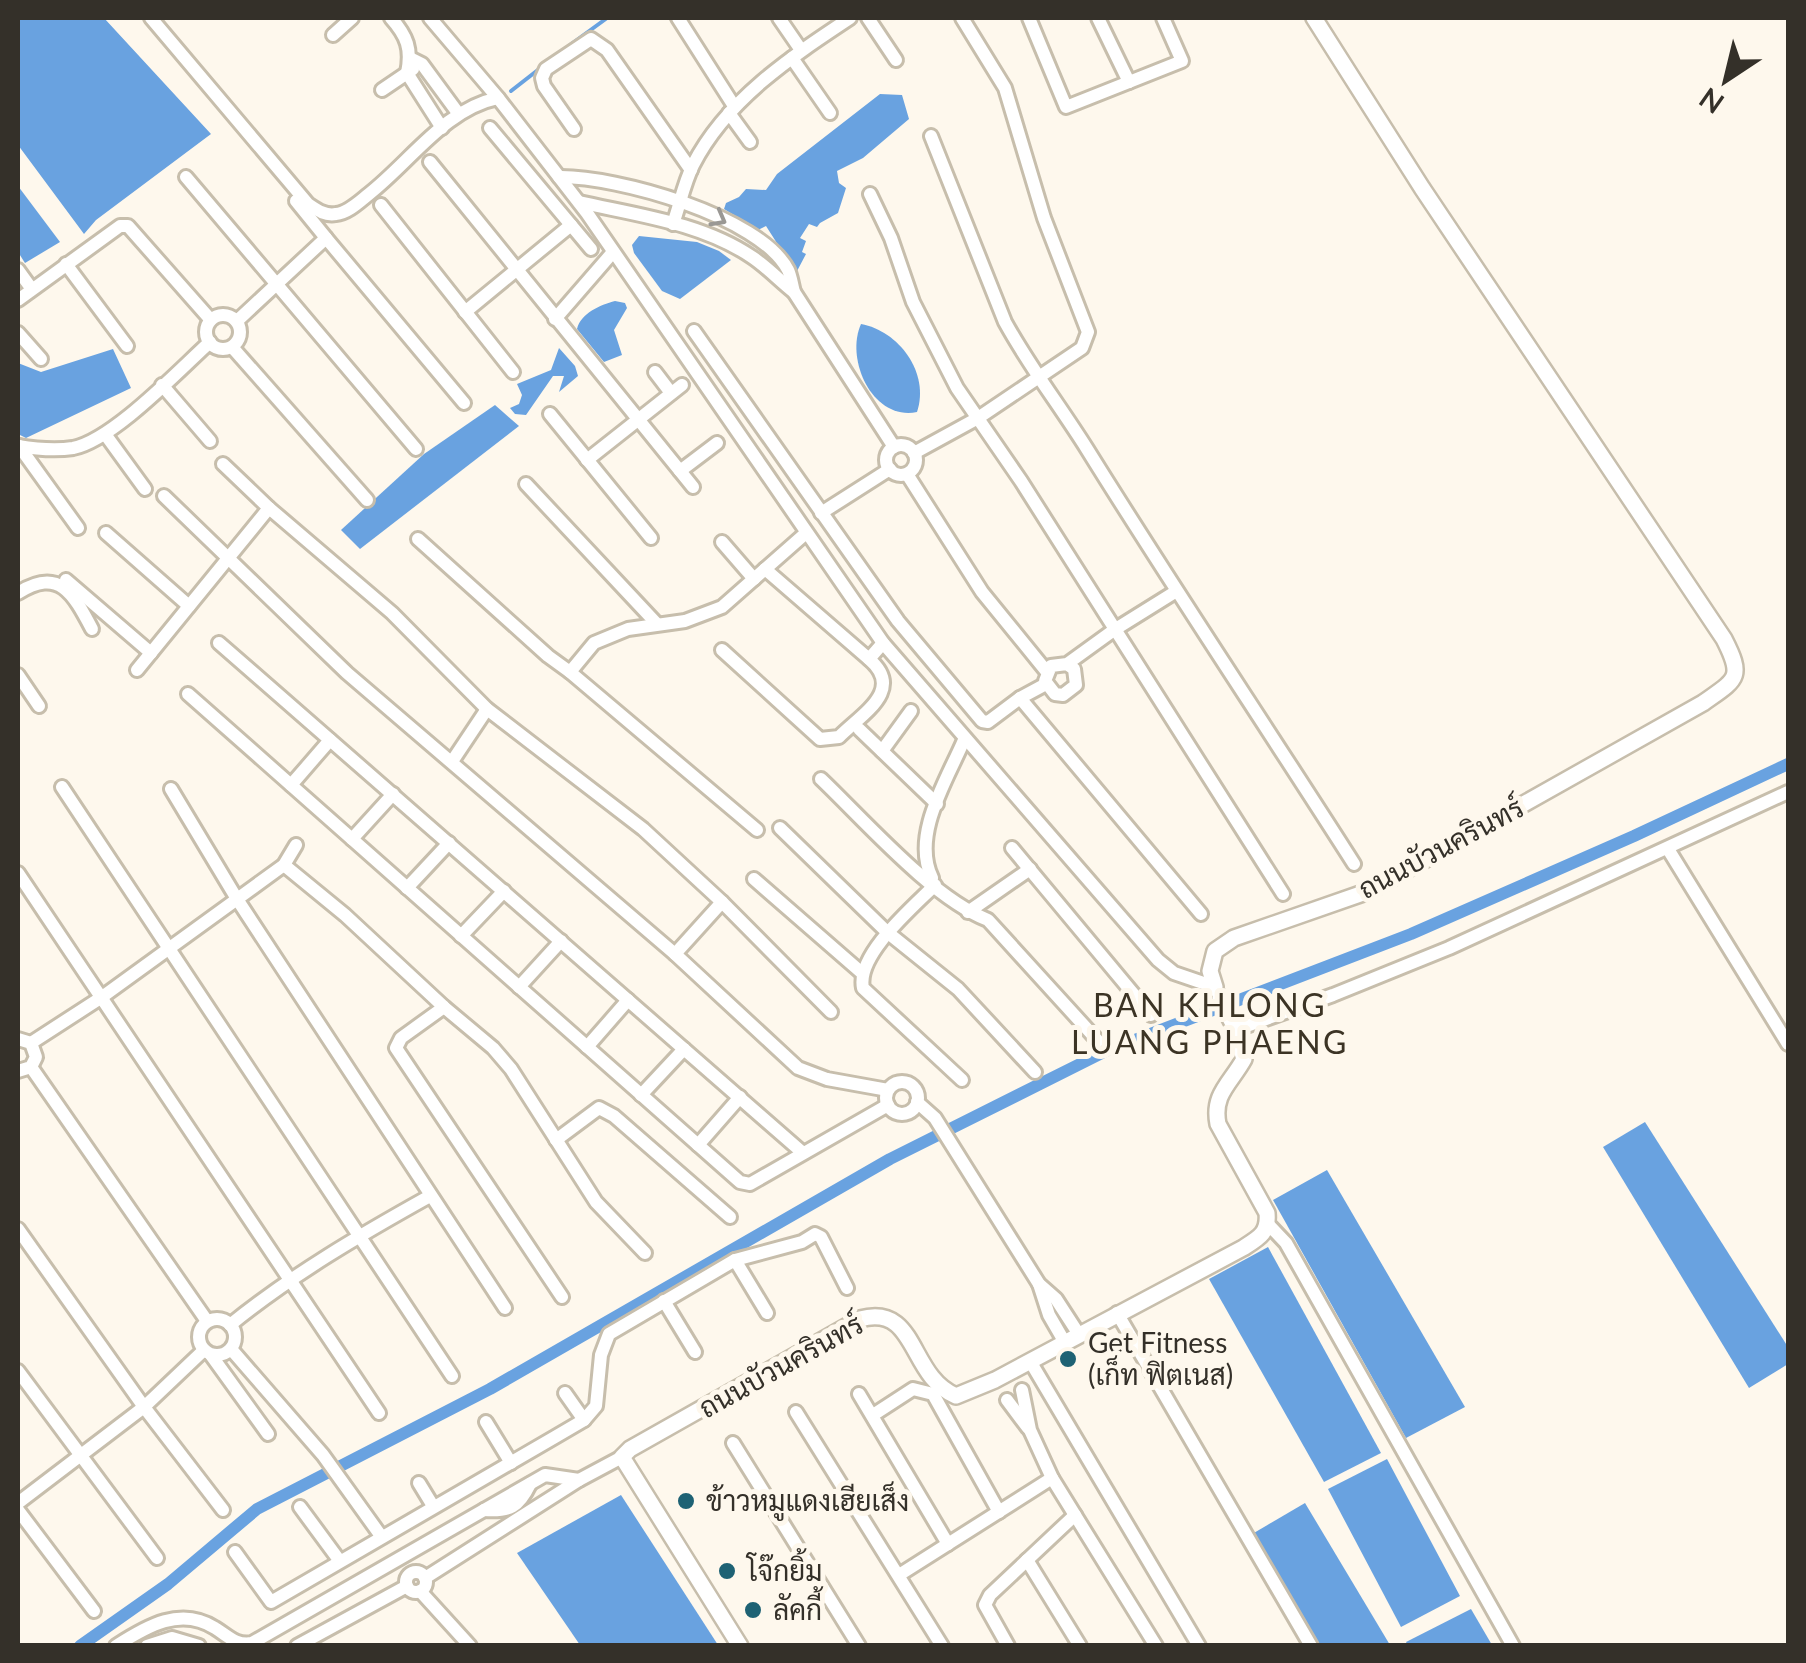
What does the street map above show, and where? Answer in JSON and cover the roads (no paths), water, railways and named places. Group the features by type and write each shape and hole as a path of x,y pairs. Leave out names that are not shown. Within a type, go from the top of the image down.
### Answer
{"street":[{"path":"152,18 308,204 321,212 336,215 350,208 396,172 458,113 498,98"},
{"path":"333,35 352,18"},
{"path":"391,18 406,36 416,61 458,113"},
{"path":"430,18 579,202 883,644 1158,960 1174,973 1218,993 1244,1059 1224,1086 1215,1108 1218,1124 1267,1212 1269,1225 1286,1243 1513,1646"},
{"path":"678,18 750,142"},
{"path":"779,18 830,113"},
{"path":"673,224 691,170 713,132 732,110 797,54 850,18"},
{"path":"868,18 896,60"},
{"path":"914,453 978,418 1082,348 1088,332 1044,218 1005,88 962,18"},
{"path":"1029,18 1066,107 1182,60 1162,18"},
{"path":"1098,18 1128,82"},
{"name":"ถนนบัวนครินทร์","path":"1218,993 1210,971 1215,951 1234,938 1370,891 1703,703 1727,686 1735,676 1737,664 1314,18"},
{"path":"574,130 542,78 546,69 591,39 607,50 691,170"},
{"path":"382,90 416,61"},
{"path":"406,73 442,128"},
{"path":"490,128 591,249"},
{"path":"932,136 1005,322 1175,592 1242,688 1354,864"},
{"path":"244,137 464,403"},
{"path":"430,162 694,487"},
{"path":"559,177 588,176 621,183 702,209 775,253 788,270 794,292"},
{"path":"186,177 416,449"},
{"path":"870,194 940,359 1283,894"},
{"path":"579,202 720,238 754,258 794,292 894,448"},
{"path":"381,205 513,372"},
{"path":"18,300 120,226 128,226 210,319"},
{"path":"465,312 571,226"},
{"path":"237,321 326,238"},
{"path":"556,319 613,252"},
{"path":"66,264 127,346"},
{"path":"18,270 31,288"},
{"path":"219,314 237,321 240,330 232,347 222,349 210,342 206,328 210,319 219,314"},
{"path":"694,331 898,621 982,721 988,722 1020,698 1059,663 1067,664 1175,592"},
{"path":"18,333 41,359"},
{"path":"18,446 43,450 75,448 105,434 210,342"},
{"path":"232,347 367,500"},
{"path":"588,460 677,389 656,372"},
{"path":"162,385 210,441"},
{"path":"550,414 651,538"},
{"path":"105,434 145,489"},
{"path":"680,471 717,442"},
{"path":"18,446 78,528"},
{"path":"890,469 888,454 894,448 903,446 914,453"},
{"path":"890,469 907,474 914,467 914,453"},
{"path":"223,464 392,613 486,709 643,830 722,902 831,1012"},
{"path":"821,513 890,469"},
{"path":"907,474 982,592 1055,694 1071,692 1077,677 1067,664"},
{"path":"526,484 658,624"},
{"path":"164,496 348,673 676,954 798,1068 827,1079 888,1090"},
{"path":"137,670 270,508"},
{"path":"106,532 189,606"},
{"path":"570,672 594,644 628,629 685,622 722,607 806,533"},
{"path":"418,540 548,656 757,830"},
{"path":"722,542 881,669 882,693 840,738 820,739 722,650"},
{"path":"66,580 150,654"},
{"path":"18,594 36,582 56,584 76,599 92,628"},
{"path":"219,643 803,1153"},
{"path":"869,659 883,644"},
{"path":"18,674 39,706"},
{"path":"188,694 746,1185 888,1106"},
{"path":"1020,698 1201,914"},
{"path":"453,760 486,709"},
{"path":"882,751 912,711"},
{"path":"859,730 936,804"},
{"path":"291,785 330,740"},
{"path":"935,885 926,868 924,849 936,804 964,740"},
{"path":"821,779 935,885 968,912 988,920 1098,1041"},
{"path":"62,787 452,1376"},
{"path":"171,789 237,898 505,1308"},
{"path":"1233,1026 1333,995 1448,948 1788,792"},
{"path":"352,839 392,794"},
{"path":"780,828 888,932 958,989 1035,1072"},
{"path":"407,888 449,843"},
{"path":"206,1322 24,1069 36,1058 21,1039 102,997 284,865 296,845"},
{"path":"1012,848 1151,1015"},
{"path":"1668,849 1788,1044"},
{"path":"284,865 493,1048 596,1202 645,1253"},
{"path":"968,912 1030,869"},
{"path":"18,873 379,1413"},
{"path":"754,879 862,973"},
{"path":"935,885 888,932 862,973 862,988 962,1080"},
{"path":"461,936 504,891"},
{"path":"676,954 722,902"},
{"path":"519,987 561,941"},
{"path":"588,1048 628,1000"},
{"path":"444,1007 401,1038 396,1048 562,1296"},
{"path":"641,1095 684,1048"},
{"path":"917,1102 904,1114 896,1113 888,1106 888,1090 896,1083 911,1084 916,1090 917,1102 935,1118 961,1156 1039,1284 1062,1306 1071,1337"},
{"path":"698,1145 740,1098"},
{"path":"556,1140 600,1108 730,1216"},
{"path":"230,1325 289,1279 430,1196"},
{"name":"ถนนบัวนครินทร์","path":"622,1458 630,1449 860,1319 874,1315 890,1318 904,1331 930,1380 940,1390 956,1396 1001,1391 1017,1381 1030,1361 1244,1248 1264,1234 1269,1225"},
{"path":"18,1229 144,1408 222,1510"},
{"path":"235,1552 271,1602 511,1463 584,1420 596,1406 600,1355 609,1334 736,1260 802,1242 815,1234 821,1237 847,1288"},
{"path":"736,1260 767,1313"},
{"path":"664,1302 695,1352"},
{"path":"1117,1312 1311,1646"},
{"path":"208,1352 222,1355 232,1348 235,1337 230,1325 219,1319 206,1322 198,1333 208,1352 268,1434"},
{"path":"232,1348 323,1455 380,1536"},
{"path":"94,1611 18,1507 208,1352"},
{"path":"1030,1361 1199,1646"},
{"path":"18,1371 157,1558"},
{"path":"1017,1381 1030,1430 1052,1478 1156,1646"},
{"path":"873,1415 913,1389 933,1394 999,1512"},
{"path":"1001,1391 1030,1430"},
{"path":"565,1392 584,1420"},
{"path":"859,1394 948,1544"},
{"path":"796,1412 942,1646"},
{"path":"486,1422 511,1463"},
{"path":"733,1442 860,1646"},
{"path":"298,1646 417,1585 579,1480 622,1458 740,1646"},
{"path":"116,1646 148,1626 188,1617 210,1625 233,1641 252,1643 482,1510 506,1511 521,1502 530,1484 545,1475 579,1480"},
{"path":"898,1575 1052,1478"},
{"path":"419,1482 434,1506"},
{"path":"300,1507 339,1560"},
{"path":"1008,1646 986,1604 990,1594 1074,1515"},
{"path":"1027,1560 1080,1646"},
{"path":"417,1585 470,1646"},
{"path":"148,1646 172,1638 199,1646"}],"water":[{"path":"18,18 104,18 211,134 96,220 84,234 18,145"},
{"path":"880,94 902,95 909,119 863,158 837,171 839,183 846,188 838,213 817,227 809,224 800,238 806,241 802,252 806,254 796,273 766,226 758,230 724,209 726,203 746,189 766,190 777,174"},
{"path":"18,186 60,242 25,263 18,252"},
{"path":"639,236 697,242 731,260 680,299 662,291 634,253 632,245"},
{"path":"615,301 625,303 627,308 614,330 622,355 604,362 577,329 587,314"},
{"path":"861,324 888,335 908,356 919,383 917,412 887,407 866,384 857,354"},
{"path":"559,348 575,366 578,376 559,392 564,376 553,376 526,415 515,414 510,408 519,404 522,395 517,384 551,370"},
{"path":"113,349 131,388 26,438 18,434 18,363 41,372"},
{"path":"495,405 519,426 360,549 341,530 424,454"},
{"path":"1645,1122 1788,1347 1788,1364 1749,1388 1603,1147"},
{"path":"1327,1170 1465,1407 1406,1438 1273,1200"},
{"path":"1268,1247 1381,1453 1324,1482 1209,1279"},
{"path":"1387,1459 1460,1596 1401,1627 1328,1489"},
{"path":"621,1495 718,1645 580,1645 517,1553"},
{"path":"1305,1503 1390,1645 1312,1645 1247,1537"},
{"path":"1471,1609 1492,1645 1408,1646 1406,1642"}],"waterway":[{"path":"570,45 607,18"},
{"path":"511,91 543,66"},
{"path":"80,1646 168,1584 257,1509 490,1389 890,1159 1106,1051 1411,934 1788,764"}],"place":[{"name":"Get Fitness (เก็ท ฟิตเนส)","path":"1068,1359"},
{"name":"ข้าวหมูแดงเฮียเส็ง","path":"686,1501"},
{"name":"โจ๊กยิ้ม","path":"727,1571"},
{"name":"ลัคกี้","path":"753,1610"}],"district":[{"name":"BAN KHLONG LUANG PHAENG","path":"1210,1024"}]}
